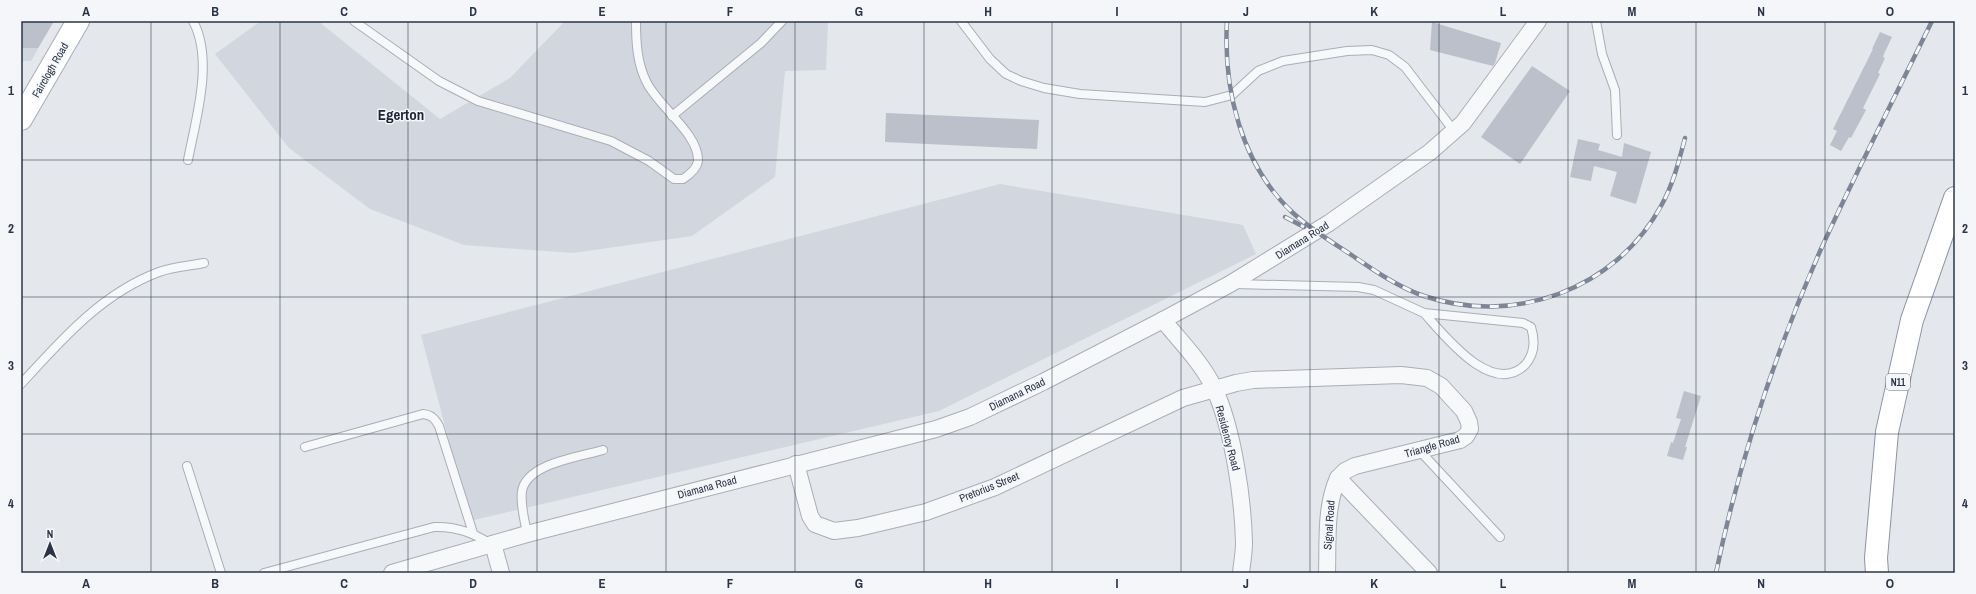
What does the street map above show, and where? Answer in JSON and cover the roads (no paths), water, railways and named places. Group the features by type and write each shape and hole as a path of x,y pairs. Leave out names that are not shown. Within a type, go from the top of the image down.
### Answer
{"main road":[{"name":"Fairclogh Road","path":"21,119 78,21"},
{"name":"N11","path":"1877,573 1876,558 1887,432 1912,320 1955,198"}],"street":[{"name":"Diamana Road","path":"392,573 527,534 936,429 970,417 1043,382 1230,284 1329,223 1430,152 1463,124 1538,21"},
{"name":"Residency Road","path":"1163,320 1206,374 1214,389 1228,430 1238,480 1244,544 1241,573"},
{"name":"Triangle Road","path":"1214,389 1236,382 1277,378 1401,375 1427,378 1441,386 1464,411 1469,422 1470,429 1460,440 1356,466 1345,471 1338,478"},
{"name":"Pretorius Street","path":"796,464 810,516 815,524 834,531 858,528 926,512 995,487 1147,414 1183,398 1214,389"},
{"name":"Signal Road","path":"1327,573 1330,506 1332,491 1338,478"},
{"path":"1338,478 1429,573"},
{"path":"493,544 500,573"}],"lane":[{"path":"188,160 204,69 202,45 193,21"},
{"path":"354,21 439,81 478,101 611,141 645,158 674,179 683,180 694,171 698,162 696,147 652,92 640,68 636,44 636,21"},
{"path":"672,116 761,43 782,21"},
{"path":"961,21 990,59 1006,74 1021,82 1044,88 1080,94 1205,102 1232,95 1258,71 1283,61 1347,51 1372,50 1389,55 1404,67 1454,131"},
{"path":"1596,21 1602,54 1615,90 1617,135"},
{"path":"21,384 87,315 116,293 160,272 204,263"},
{"path":"1230,284 1358,287 1374,290 1424,313 1523,323 1531,327 1534,338 1529,360 1517,372 1502,375 1486,370 1465,356 1424,313"},
{"path":"305,447 423,414 428,414 435,418 439,426 473,533"},
{"path":"527,534 522,491 530,476 540,468 603,450"},
{"path":"1418,450 1500,537"},
{"path":"187,466 221,573"},
{"path":"264,573 434,527 447,527 473,533 493,544"}],"railway":[{"path":"1227,21 1228,73 1232,99 1248,148 1274,193 1292,212 1321,235 1387,278 1424,296 1458,304 1493,306 1526,303 1559,294 1590,279 1617,260 1641,235 1661,206 1669,190 1685,138"},
{"path":"1716,573 1725,531 1747,449 1788,328 1834,220 1932,21"},
{"path":"1285,217 1304,227"}],"district":[{"name":"Egerton","path":"401,115"}]}
